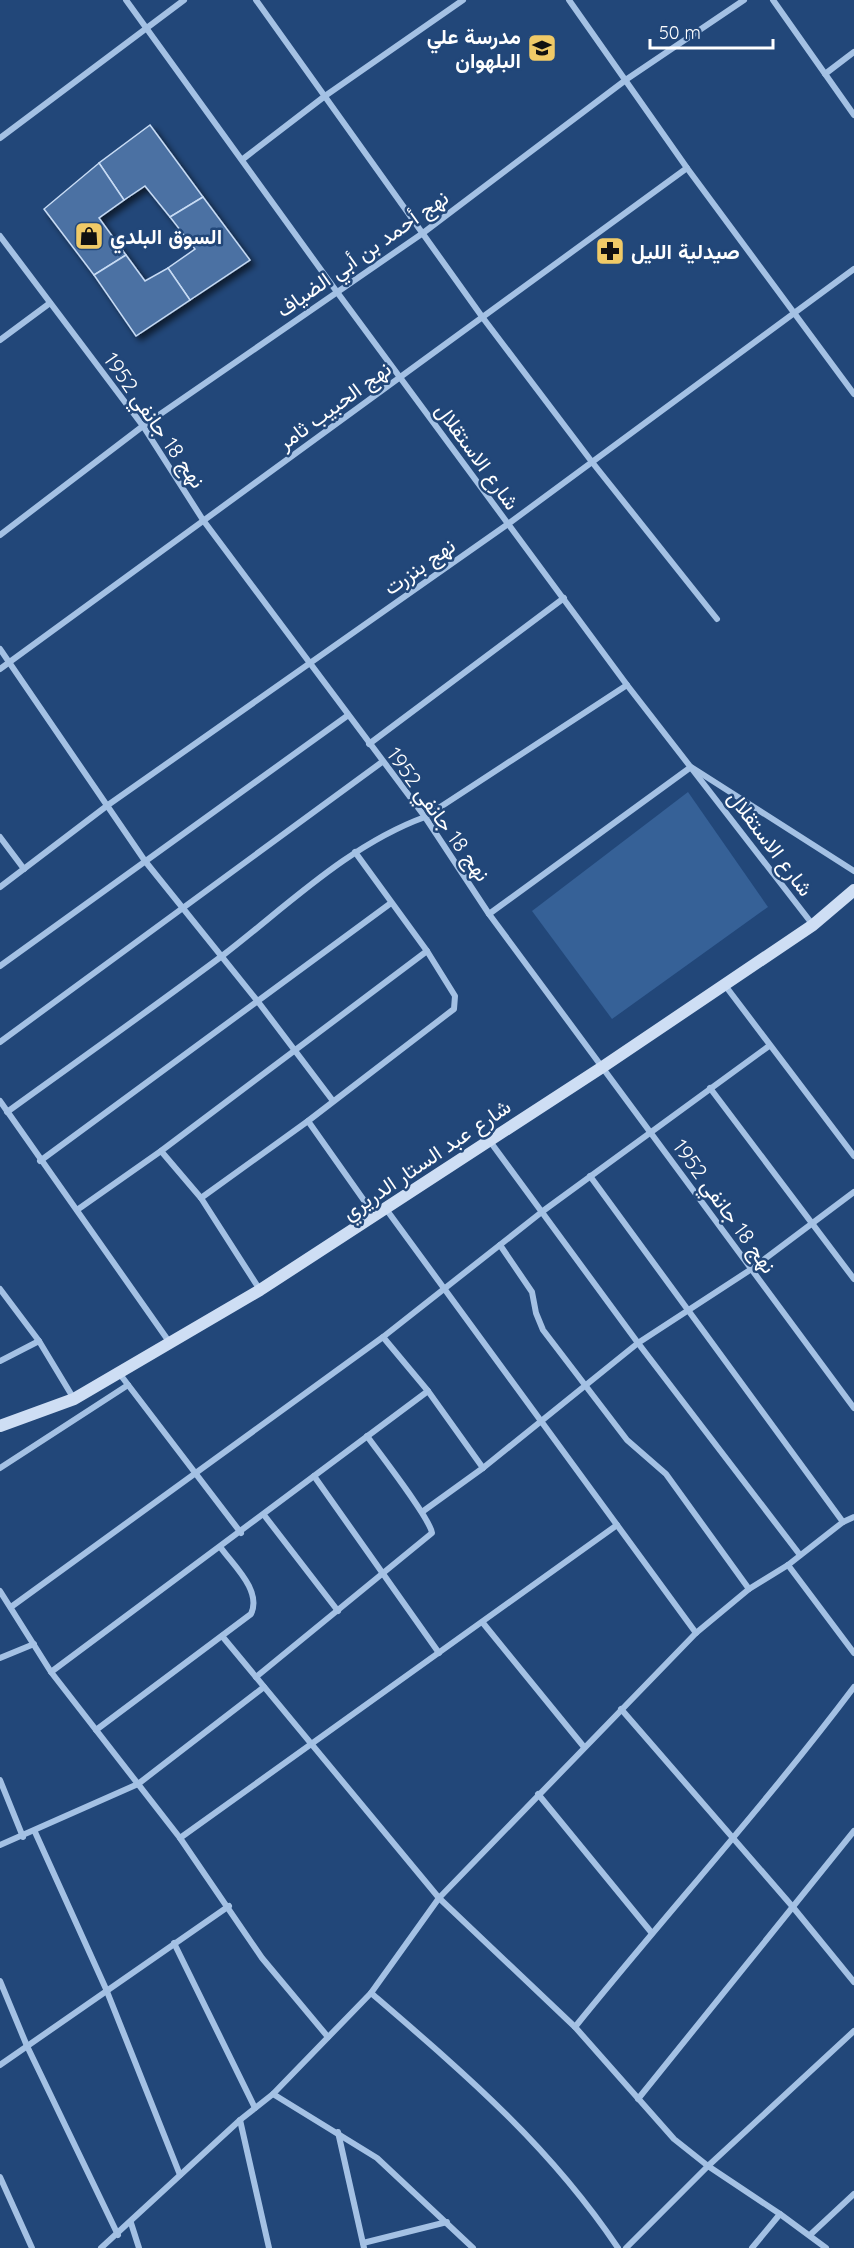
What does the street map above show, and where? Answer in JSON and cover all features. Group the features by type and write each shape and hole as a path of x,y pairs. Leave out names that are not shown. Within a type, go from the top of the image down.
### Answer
{"street":[{"name":"شارع الاستقلال","path":"126,0 507,524 627,685 813,925"},
{"path":"0,138 184,0"},
{"path":"256,0 483,318 592,462 717,619"},
{"path":"243,159 325,96 463,0"},
{"path":"569,0 687,168 854,394"},
{"name":"نهج أحمد بن أبي الضياف","path":"0,535 143,426 423,233 627,80 744,0"},
{"path":"773,0 854,115"},
{"path":"825,74 854,52"},
{"name":"نهج الحبيب ثامر","path":"0,669 687,168"},
{"name":"نهج 18 جانفي 1952","path":"0,236 143,426 203,520 346,716 425,818 489,914 604,1066 750,1270 854,1408"},
{"name":"نهج بنزرت","path":"0,887 108,805 507,524 854,269"},
{"path":"0,340 50,303"},
{"path":"369,744 564,598"},
{"path":"0,649 145,861 184,907 333,1101"},
{"path":"7,1112 222,956 355,852 404,825 425,818 627,685"},
{"path":"0,966 346,716"},
{"path":"0,1042 382,762"},
{"path":"489,914 691,767 854,871"},
{"path":"0,837 24,869"},
{"path":"201,1198 308,1121 454,1009 455,996 427,951 355,852"},
{"name":"شارع عبد الستار الدريري","path":"0,1426 74,1399 260,1290 604,1066 813,925 854,890"},
{"path":"40,1161 259,1003 391,903"},
{"path":"77,1210 161,1151 427,951"},
{"path":"724,983 769,1046 854,1156"},
{"path":"11,1608 383,1337 543,1211 769,1046"},
{"path":"710,1088 854,1279"},
{"path":"0,1101 40,1161 171,1344"},
{"path":"308,1121 444,1288 696,1633"},
{"path":"489,1139 638,1343 800,1555"},
{"path":"161,1151 201,1198 260,1290"},
{"path":"590,1176 843,1522"},
{"path":"422,1512 483,1468 638,1343 750,1270 854,1192"},
{"path":"500,1245 532,1292 536,1313 543,1330 627,1440 666,1474 749,1589"},
{"path":"0,1288 39,1341 74,1399"},
{"path":"383,1337 428,1390 483,1468"},
{"path":"0,1361 39,1341"},
{"path":"119,1373 241,1533"},
{"path":"0,1468 128,1385"},
{"path":"51,1672 221,1548 428,1390"},
{"path":"256,1677 431,1535 431,1527 422,1512 367,1436"},
{"path":"314,1476 439,1653"},
{"path":"264,1515 338,1611"},
{"path":"101,2248 118,2235 240,2120 273,2094 371,1993 439,1898 696,1633 749,1589 788,1564 843,1522 854,1517"},
{"path":"180,1839 483,1623 617,1524"},
{"path":"96,1730 251,1614 255,1604 249,1588 221,1548"},
{"path":"788,1564 854,1653"},
{"path":"0,1591 51,1672 180,1839 262,1958 328,2037"},
{"path":"483,1623 584,1747"},
{"path":"222,1636 439,1898 575,2027 674,2139 708,2166 826,2248"},
{"path":"0,1658 34,1644"},
{"path":"0,1845 35,1832 138,1784 264,1687"},
{"path":"575,2027 651,1932 805,1753 854,1687"},
{"path":"621,1709 792,1906 854,1982"},
{"path":"0,1780 23,1837"},
{"path":"538,1794 651,1932"},
{"path":"638,2099 854,1831"},
{"path":"35,1832 106,1989 180,2175"},
{"path":"0,2064 228,1906"},
{"path":"174,1943 255,2108"},
{"path":"0,1981 27,2046 118,2235"},
{"path":"371,1993 481,2087 549,2156 589,2204 618,2248"},
{"path":"626,2248 708,2166 854,2031"},
{"path":"273,2094 377,2158 472,2248"},
{"path":"240,2120 269,2248"},
{"path":"338,2132 363,2246 447,2222"},
{"path":"0,2177 32,2248"},
{"path":"810,2235 854,2194"},
{"path":"752,2248 780,2214"},
{"path":"131,2223 139,2248"}],"shaded area":[{"path":"688,792 768,907 612,1019 532,911"}],"building":[{"name":"السوق البلدي","path":"150,125 203,197 170,217 145,186 124,200 99,163"},
{"name":"السوق البلدي","path":"99,163 124,200 99,218 126,255 94,275 44,209"},
{"name":"السوق البلدي","path":"203,197 250,260 190,300 168,268 195,249 170,217"},
{"name":"السوق البلدي","path":"126,255 145,281 168,268 190,300 136,336 94,275"}],"place":[{"name":"مدرسة علي البلهوان","path":"542,48"},
{"name":"السوق البلدي","path":"89,236"},
{"name":"صيدلية الليل","path":"610,251"}]}
